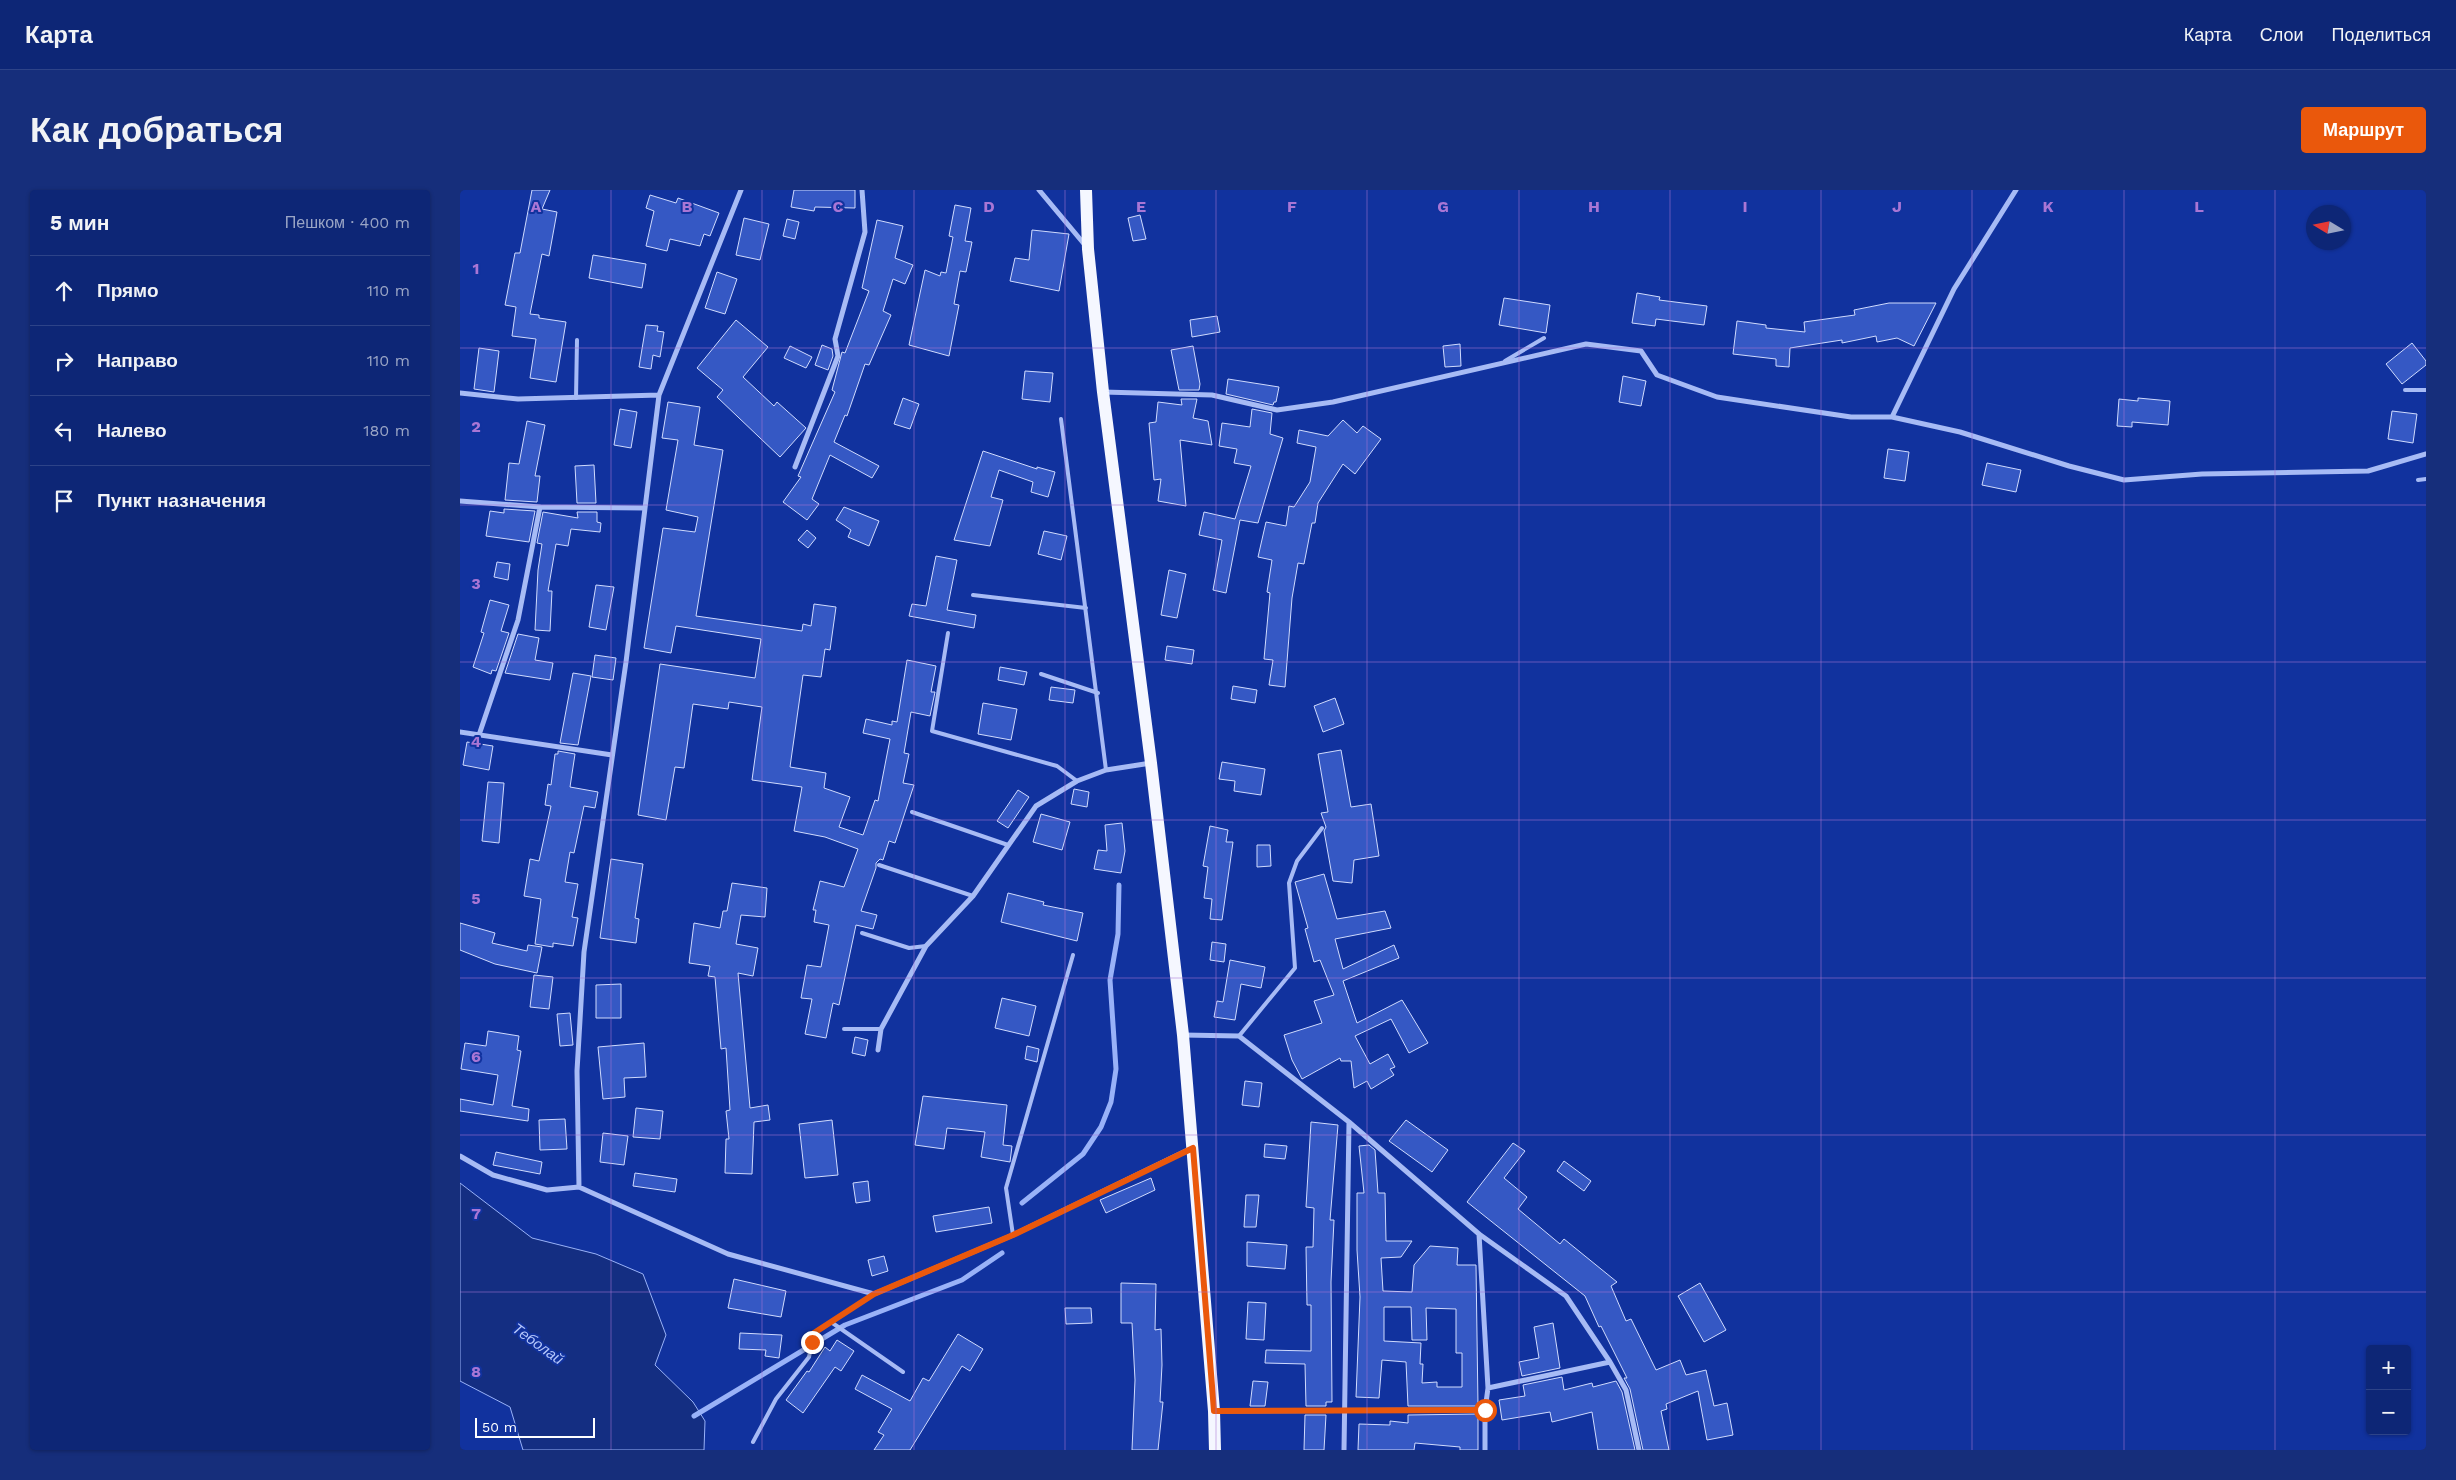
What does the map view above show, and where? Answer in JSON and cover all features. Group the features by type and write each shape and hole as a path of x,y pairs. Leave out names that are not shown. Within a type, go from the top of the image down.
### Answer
{"main road":[{"path":"1086,190 1088,249 1103,392 1151,763 1183,1034 1214,1411 1215,1450"}],"street":[{"path":"580,1187 576,1071 584,962 659,395 741,190"},
{"path":"795,467 838,356 835,339 865,232 862,190"},
{"path":"1039,190 1088,249"},
{"path":"1892,417 1954,288 2016,190"},
{"path":"1103,392 1212,395 1277,410 1333,402 1586,344 1641,351 1657,375 1717,397 1852,417 1892,417 1960,432 2069,466 2124,480 2202,474 2368,471 2426,454"},
{"path":"460,393 518,399 659,395"},
{"path":"460,501 540,507 645,508"},
{"path":"478,735 518,620 540,507"},
{"path":"460,732 612,755"},
{"path":"878,1050 881,1029 926,946 973,896 1036,806 1077,781 1106,770 1151,763"},
{"path":"1183,1034 1239,1036 1349,1122 1480,1234 1566,1296 1610,1362 1626,1390 1639,1450"},
{"path":"1344,1450 1349,1122"},
{"path":"460,1156 493,1175 547,1190 580,1187 728,1254 874,1294 1013,1235 1193,1148"},
{"path":"1480,1234 1488,1388 1485,1410 1485,1450"},
{"path":"1488,1388 1610,1362"},
{"path":"1214,1411 1485,1410"}],"lane":[{"path":"1503,362 1544,338"},
{"path":"576,398 577,340"},
{"path":"2405,390 2426,390"},
{"path":"1061,419 1098,693 1106,770"},
{"path":"2418,480 2426,479"},
{"path":"973,595 1086,608"},
{"path":"948,633 932,731 1056,766 1077,781"},
{"path":"1041,674 1098,693"},
{"path":"912,812 1008,845"},
{"path":"1239,1036 1295,968 1289,883 1297,861 1322,828"},
{"path":"879,865 973,896"},
{"path":"862,933 909,948 926,946"},
{"path":"1013,1235 1006,1188 1073,955"},
{"path":"844,1029 881,1029"},
{"path":"752,1442 776,1399 809,1357 814,1333 874,1294"},
{"path":"831,1322 903,1372"}],"water":[{"name":"Теболай","path":"460,1183 532,1238 596,1254 643,1274 666,1335 655,1365 693,1402 705,1421 704,1450 523,1450 510,1407 460,1381"}],"building":[{"path":"532,190 550,190 542,209 557,212 549,256 542,254 530,314 539,315 539,318 566,322 556,382 530,378 536,339 512,336 516,307 505,305 515,253 520,253"},
{"path":"794,190 855,190 855,208 815,207 814,211 791,207"},
{"path":"650,195 676,203 678,198 719,213 710,236 704,234 700,246 670,239 667,251 646,246 654,211 646,208"},
{"path":"955,205 971,208 965,241 972,242 966,272 960,271 954,304 959,305 949,356 909,345 925,270 940,276 941,272 946,273 953,237 949,236"},
{"path":"1140,215 1146,239 1133,241 1128,218"},
{"path":"744,218 769,224 760,260 736,255"},
{"path":"787,219 799,222 795,239 783,236"},
{"path":"877,220 903,226 895,258 913,265 905,284 893,279 883,311 891,315 869,365 865,364 847,416 845,415 834,442 879,466 872,478 830,455 812,499 819,504 807,520 783,502 801,477 798,476 835,392 832,390 842,352 845,353 869,291 862,288"},
{"path":"1032,230 1069,234 1059,291 1010,281 1015,258 1029,260"},
{"path":"593,255 646,264 642,288 589,278"},
{"path":"717,272 737,279 725,314 705,308"},
{"path":"1637,293 1660,297 1659,300 1707,306 1704,325 1656,319 1655,326 1632,323"},
{"path":"1504,298 1550,305 1546,333 1499,325"},
{"path":"1889,303 1936,303 1914,346 1897,338 1877,342 1876,336 1842,343 1842,340 1790,348 1789,367 1776,366 1776,359 1733,354 1737,321 1766,325 1766,328 1805,332 1804,322 1855,315 1854,310"},
{"path":"1217,316 1220,332 1192,337 1190,320"},
{"path":"736,320 768,347 743,377 774,406 777,402 806,428 780,457 717,397 723,390 697,368"},
{"path":"646,325 658,326 657,331 664,332 660,357 653,355 651,369 639,367"},
{"path":"2412,343 2426,361 2426,365 2402,384 2386,364"},
{"path":"1460,344 1461,366 1445,367 1443,346"},
{"path":"822,345 832,349 833,356 828,370 815,365"},
{"path":"790,346 812,357 806,368 784,358"},
{"path":"1193,346 1200,384 1199,390 1179,390 1171,350"},
{"path":"479,348 499,351 494,392 474,389"},
{"path":"1025,371 1053,373 1050,402 1022,399"},
{"path":"1623,376 1646,381 1641,406 1619,402"},
{"path":"1228,379 1279,387 1276,402 1273,405 1226,394"},
{"path":"903,398 919,404 910,429 894,424"},
{"path":"2138,398 2170,401 2168,425 2132,422 2132,427 2117,426 2119,399 2138,401"},
{"path":"1181,399 1197,399 1193,418 1208,421 1212,445 1180,440 1186,506 1158,501 1161,479 1154,480 1149,423 1156,422 1158,402 1182,405"},
{"path":"668,402 700,407 694,445 723,450 696,616 802,631 803,624 811,626 814,604 836,607 830,650 825,649 821,677 803,675 790,767 826,773 824,788 850,797 839,827 863,835 875,800 878,801 890,739 863,733 866,719 892,725 892,721 897,722 907,660 936,666 931,692 935,692 930,716 911,712 904,753 909,754 903,783 914,785 895,843 889,841 883,860 880,859 876,863 861,911 877,915 873,929 856,925 839,1005 833,1003 826,1038 805,1034 812,999 801,998 807,965 821,967 829,925 814,922 816,910 813,910 820,881 844,887 858,849 825,837 794,831 802,787 752,780 762,707 729,702 728,709 693,704 684,768 675,767 666,820 638,815 660,664 755,678 761,639 676,626 671,653 644,648 663,528 695,532 698,517 666,510 678,440 662,438"},
{"path":"620,409 637,412 631,448 614,445"},
{"path":"1252,409 1272,413 1270,434 1283,438 1258,523 1240,520 1226,593 1213,590 1222,540 1199,535 1204,512 1235,519 1251,466 1234,463 1237,449 1219,446 1222,423 1250,427"},
{"path":"2392,411 2417,414 2413,443 2388,439"},
{"path":"1343,420 1357,433 1363,426 1381,439 1355,474 1343,464 1318,503 1315,523 1312,523 1304,564 1298,563 1292,598 1285,687 1269,685 1273,660 1264,659 1270,593 1267,592 1272,560 1258,557 1266,522 1286,526 1289,506 1294,507 1310,482 1316,447 1297,443 1299,430 1328,436"},
{"path":"527,421 545,425 535,476 540,476 537,502 505,500 509,463 519,464"},
{"path":"1888,449 1909,452 1905,481 1884,478"},
{"path":"983,451 1037,469 1037,467 1055,472 1048,497 1031,492 1033,482 999,470 991,497 1003,500 990,546 954,540"},
{"path":"1987,463 2021,470 2016,492 1982,485"},
{"path":"594,465 596,503 577,503 575,466"},
{"path":"844,507 879,521 869,546 848,537 851,530 836,520"},
{"path":"504,509 535,511 529,542 486,536 490,511 504,513"},
{"path":"543,512 578,518 577,512 597,512 597,522 601,523 600,532 571,529 568,546 556,544 548,591 552,591 550,631 535,630 538,570 542,544 537,543"},
{"path":"807,530 816,538 808,548 798,540"},
{"path":"1044,531 1067,536 1061,560 1038,554"},
{"path":"936,556 957,560 947,610 976,615 974,628 909,616 912,604 926,606"},
{"path":"497,562 510,564 508,580 494,577"},
{"path":"1169,570 1186,574 1177,618 1161,615"},
{"path":"596,585 614,587 606,630 589,627"},
{"path":"490,600 509,605 501,631 509,633 496,671 492,670 491,674 473,667 484,633 481,632"},
{"path":"518,634 539,638 535,660 553,663 550,680 505,673"},
{"path":"1167,646 1194,650 1192,664 1165,660"},
{"path":"595,655 616,658 613,680 592,677"},
{"path":"1000,667 1027,672 1024,685 998,680"},
{"path":"573,673 591,676 578,745 560,743"},
{"path":"1233,686 1257,690 1255,703 1231,699"},
{"path":"1051,687 1075,690 1073,703 1049,700"},
{"path":"1335,698 1344,724 1323,732 1314,706"},
{"path":"983,703 1017,709 1011,740 978,734"},
{"path":"467,742 493,746 489,770 463,765"},
{"path":"1341,750 1351,807 1371,804 1379,856 1354,860 1352,883 1333,881 1324,831 1326,827 1321,813 1328,812 1318,754"},
{"path":"558,751 575,754 570,787 598,792 595,808 584,806 574,853 570,852 565,882 578,884 572,917 578,918 573,946 553,943 553,947 535,944 541,899 524,896 530,859 539,861 551,806 545,805 548,784 551,785 555,754 558,754"},
{"path":"1222,762 1265,769 1261,795 1234,791 1235,781 1219,779"},
{"path":"488,782 504,783 499,843 482,841"},
{"path":"1074,789 1089,792 1087,807 1071,804"},
{"path":"1018,790 1029,797 1008,828 997,821"},
{"path":"1041,814 1070,822 1062,850 1033,842"},
{"path":"1122,823 1125,851 1121,873 1094,869 1098,850 1107,851 1105,825"},
{"path":"1210,826 1228,830 1226,842 1233,842 1222,920 1210,919 1212,899 1204,898 1208,867 1203,866"},
{"path":"1257,845 1270,845 1271,866 1257,867"},
{"path":"611,859 643,864 635,918 639,919 636,943 600,938"},
{"path":"1324,874 1337,919 1385,911 1391,928 1335,939 1343,969 1394,945 1399,958 1343,981 1357,1023 1402,1000 1428,1043 1409,1053 1391,1019 1355,1036 1370,1064 1388,1054 1395,1067 1390,1069 1394,1075 1371,1089 1367,1081 1354,1088 1351,1061 1341,1061 1340,1058 1302,1079 1292,1060 1284,1035 1322,1023 1314,1001 1334,995 1320,960 1314,962 1305,929 1308,928 1295,882"},
{"path":"732,883 767,888 765,917 741,915 736,944 758,948 753,976 738,973 750,1108 768,1105 770,1120 754,1122 752,1174 725,1173 726,1139 729,1139 726,1111 730,1110 726,1048 721,1049 715,977 708,976 710,966 689,963 694,923 720,928 723,911 727,911"},
{"path":"1008,893 1044,902 1043,905 1083,913 1077,941 1001,922"},
{"path":"460,923 495,933 492,943 527,951 528,945 542,947 537,973 495,964 460,950"},
{"path":"1212,942 1226,944 1224,962 1210,960"},
{"path":"1230,960 1265,967 1261,988 1241,984 1235,1020 1214,1017 1217,1001 1223,1002"},
{"path":"534,975 553,977 549,1009 530,1007"},
{"path":"621,984 621,1018 596,1018 596,985"},
{"path":"1002,998 1036,1006 1029,1036 995,1028"},
{"path":"570,1013 573,1045 560,1046 557,1014"},
{"path":"488,1031 519,1036 517,1050 521,1051 512,1106 529,1109 528,1121 460,1111 460,1099 493,1105 498,1075 461,1069 465,1043 486,1046"},
{"path":"855,1037 868,1040 865,1056 852,1053"},
{"path":"644,1043 646,1077 624,1078 625,1097 603,1099 598,1047"},
{"path":"1027,1046 1039,1049 1037,1062 1025,1059"},
{"path":"1245,1081 1262,1083 1259,1107 1242,1105"},
{"path":"923,1096 1007,1105 1003,1145 1012,1146 1010,1162 981,1157 985,1132 947,1128 944,1149 915,1145"},
{"path":"636,1108 663,1111 660,1139 633,1137"},
{"path":"565,1119 567,1149 540,1150 539,1120"},
{"path":"832,1120 838,1175 805,1178 799,1124"},
{"path":"1406,1120 1448,1150 1432,1172 1389,1141"},
{"path":"1311,1122 1338,1125 1330,1220 1334,1220 1331,1282 1332,1402 1326,1402 1326,1406 1306,1406 1305,1364 1265,1363 1266,1350 1311,1351 1311,1305 1307,1305 1306,1247 1313,1247 1314,1208 1306,1207"},
{"path":"603,1133 628,1136 624,1165 600,1162"},
{"path":"1513,1143 1525,1151 1504,1178 1527,1197 1518,1209 1560,1244 1564,1239 1617,1282 1611,1286 1626,1321 1631,1319 1656,1370 1680,1360 1686,1375 1706,1370 1714,1406 1727,1403 1733,1435 1707,1440 1698,1391 1666,1404 1667,1409 1661,1411 1669,1450 1643,1450 1630,1389 1624,1378 1627,1378 1601,1326 1599,1327 1585,1296 1467,1202"},
{"path":"1265,1144 1287,1146 1285,1159 1264,1157"},
{"path":"1369,1145 1375,1150 1378,1193 1385,1193 1386,1241 1412,1241 1401,1257 1381,1258 1383,1291 1412,1292 1414,1265 1430,1246 1458,1248 1457,1265 1476,1265 1478,1406 1408,1406 1406,1362 1382,1360 1379,1398 1356,1397 1360,1297 1357,1250 1357,1193 1364,1193 1359,1146","holes":["1384,1307 1411,1307 1412,1340 1427,1340 1426,1308 1456,1309 1456,1353 1462,1353 1462,1387 1437,1387 1437,1382 1422,1383 1423,1364 1420,1364 1421,1343 1384,1341"]},
{"path":"496,1152 542,1162 540,1174 493,1165"},
{"path":"1564,1161 1591,1181 1584,1191 1557,1171"},
{"path":"635,1173 677,1179 675,1192 633,1186"},
{"path":"1151,1178 1155,1190 1106,1213 1100,1200"},
{"path":"868,1181 870,1201 856,1203 853,1183"},
{"path":"1246,1195 1259,1195 1256,1227 1244,1227"},
{"path":"989,1207 992,1223 936,1232 933,1216"},
{"path":"1247,1242 1287,1245 1285,1269 1247,1266"},
{"path":"884,1256 888,1271 872,1276 868,1260"},
{"path":"734,1279 786,1291 781,1317 728,1308"},
{"path":"1121,1283 1156,1284 1155,1330 1161,1329 1160,1402 1163,1402 1158,1450 1132,1450 1135,1380 1132,1323 1121,1323"},
{"path":"1700,1283 1726,1330 1704,1342 1678,1296"},
{"path":"1248,1302 1266,1303 1264,1340 1246,1339"},
{"path":"1065,1308 1091,1308 1092,1323 1066,1324"},
{"path":"1553,1323 1560,1368 1522,1376 1519,1362 1539,1358 1534,1327"},
{"path":"740,1333 782,1335 779,1358 765,1356 766,1350 739,1349"},
{"path":"958,1334 983,1349 970,1371 962,1366 910,1450 874,1450 884,1435 878,1432 892,1409 855,1389 862,1375 910,1401 923,1378 929,1381"},
{"path":"837,1340 854,1351 841,1371 835,1367 803,1413 786,1400 807,1371 809,1372 825,1347 830,1351"},
{"path":"1562,1377 1564,1390 1592,1383 1593,1387 1616,1381 1622,1392 1635,1450 1598,1450 1592,1412 1552,1422 1550,1412 1502,1420 1499,1400 1525,1396 1523,1385"},
{"path":"1253,1381 1268,1382 1265,1406 1250,1406"},
{"path":"1478,1414 1478,1450 1460,1450 1460,1447 1415,1443 1414,1450 1358,1450 1359,1424 1390,1425 1390,1421 1408,1423 1408,1415"},
{"path":"1305,1415 1326,1415 1324,1450 1304,1450"}],"waterway":[{"path":"1022,1203 1083,1154 1101,1127 1111,1102 1116,1069 1110,980 1118,934 1119,885"},
{"path":"694,1416 845,1325 962,1280 1002,1253"}],"route":[{"path":"812,1342 814,1333 874,1294 1013,1235 1193,1148 1214,1411 1485,1410"}]}
